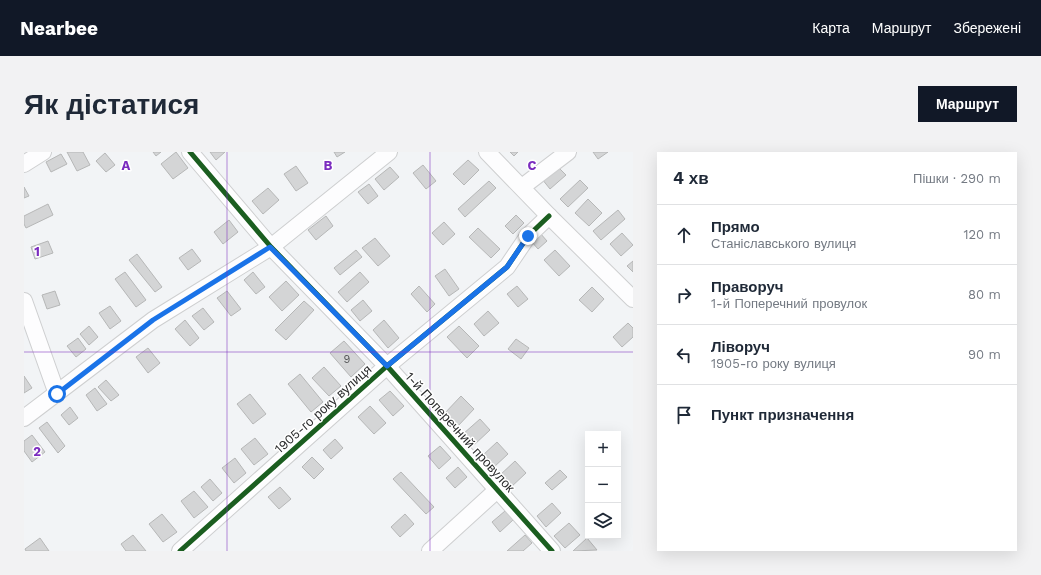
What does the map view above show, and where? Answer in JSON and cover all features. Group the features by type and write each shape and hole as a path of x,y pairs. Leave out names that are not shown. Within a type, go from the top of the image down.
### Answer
{"street":[{"path":"24,164 43,152"},
{"name":"1-й Поперечний провулок","path":"190,152 270,247 387,366 552,551"},
{"path":"24,418 153,320 270,247 390,152"},
{"path":"488,152 549,216 633,299"},
{"path":"522,187 568,152"},
{"name":"1905-го року вулиця","path":"183,550 387,366 507,267 528,236 549,216"},
{"path":"24,301 57,394"},
{"path":"430,551 497,490"}],"building":[{"path":"67,152 83,152 90,165 77,171"},
{"path":"153,152 161,152 156,156"},
{"path":"176,152 188,168 173,179 161,164"},
{"path":"210,152 225,152 216,160"},
{"path":"334,152 345,152 337,157"},
{"path":"510,152 518,152 514,156"},
{"path":"593,152 608,152 598,159"},
{"path":"105,153 115,165 106,172 96,161"},
{"path":"61,154 67,164 51,172 46,162"},
{"path":"468,160 479,170 464,185 453,174"},
{"path":"423,165 436,181 426,189 413,173"},
{"path":"296,166 308,183 296,191 284,174"},
{"path":"557,166 566,175 550,189 542,179"},
{"path":"390,167 399,177 384,190 375,179"},
{"path":"580,180 588,188 568,207 560,199"},
{"path":"489,181 496,188 465,217 458,209"},
{"path":"369,184 378,196 368,204 358,192"},
{"path":"24,187 29,196 24,198"},
{"path":"268,188 279,200 263,214 252,201"},
{"path":"588,199 602,213 589,226 575,213"},
{"path":"48,204 53,215 26,228 24,224 24,216"},
{"path":"618,210 625,219 601,240 593,231"},
{"path":"516,215 524,223 513,234 505,226"},
{"path":"326,216 333,226 316,240 308,230"},
{"path":"229,220 238,232 223,244 214,232"},
{"path":"444,222 455,234 443,245 432,233"},
{"path":"478,228 500,249 491,258 469,237"},
{"path":"540,233 547,241 538,249 531,241"},
{"path":"622,233 633,245 621,256 610,244"},
{"path":"375,238 390,256 378,266 362,248"},
{"path":"48,241 53,253 35,259 31,247"},
{"path":"192,249 201,261 188,270 179,258"},
{"path":"356,250 362,257 340,275 334,268"},
{"path":"555,250 570,266 559,276 544,260"},
{"path":"137,254 162,287 155,292 129,260"},
{"path":"633,261 633,272 627,266"},
{"path":"445,269 459,289 449,296 435,276"},
{"path":"125,272 146,300 136,307 115,279"},
{"path":"253,272 265,287 256,294 244,280"},
{"path":"360,272 369,282 347,302 338,292"},
{"path":"286,281 299,295 282,311 269,297"},
{"path":"419,286 435,304 427,312 411,294"},
{"path":"517,286 528,299 518,307 507,294"},
{"path":"592,287 604,299 592,312 579,300"},
{"path":"55,291 60,305 47,309 42,295"},
{"path":"227,291 241,309 231,316 217,298"},
{"path":"363,300 372,311 360,321 351,310"},
{"path":"304,301 314,310 286,340 275,330"},
{"path":"110,306 121,321 110,329 99,313"},
{"path":"203,308 214,322 204,330 192,316"},
{"path":"488,311 499,323 484,336 474,324"},
{"path":"185,320 199,338 190,346 175,329"},
{"path":"384,320 399,338 388,348 373,330"},
{"path":"628,323 633,328 633,337 622,347 613,337"},
{"path":"89,326 98,337 89,345 80,334"},
{"path":"459,326 479,346 467,358 447,337"},
{"path":"78,338 86,349 76,357 67,346"},
{"path":"516,339 529,348 521,359 508,349"},
{"path":"344,341 365,364 351,377 330,353"},
{"path":"148,348 160,363 148,373 136,357"},
{"path":"324,367 341,386 329,396 312,378"},
{"path":"300,374 323,402 311,412 288,384"},
{"path":"24,376 32,388 24,393"},
{"path":"106,380 119,395 111,401 98,387"},
{"path":"95,388 107,404 97,411 86,395"},
{"path":"390,391 404,406 393,416 379,400"},
{"path":"250,394 266,414 253,424 237,404"},
{"path":"461,396 474,409 457,427 444,414"},
{"path":"370,406 386,423 374,434 358,417"},
{"path":"70,407 78,418 69,425 61,415"},
{"path":"480,419 490,430 474,445 463,434"},
{"path":"47,422 65,446 58,453 39,428"},
{"path":"32,435 45,452 32,462 24,451 24,441"},
{"path":"255,438 268,454 254,465 241,449"},
{"path":"335,439 343,448 331,459 323,450"},
{"path":"497,442 508,454 494,467 482,456"},
{"path":"440,446 451,458 439,469 428,456"},
{"path":"312,457 324,469 314,479 302,467"},
{"path":"235,458 246,473 234,483 222,468"},
{"path":"515,461 526,473 510,488 499,476"},
{"path":"458,467 467,477 455,488 446,478"},
{"path":"560,470 567,477 552,490 545,483"},
{"path":"401,472 434,507 426,514 393,479"},
{"path":"210,479 222,493 213,501 201,487"},
{"path":"280,487 291,499 279,509 268,497"},
{"path":"194,491 208,507 194,518 181,501"},
{"path":"552,503 561,513 546,527 537,516"},
{"path":"505,511 513,520 500,532 492,522"},
{"path":"162,514 177,532 163,542 149,524"},
{"path":"405,514 414,524 400,537 391,527"},
{"path":"569,523 580,535 565,548 554,536"},
{"path":"133,535 146,551 126,551 121,544"},
{"path":"525,535 532,543 523,551 507,551"},
{"path":"40,538 49,551 26,551 25,549"},
{"path":"586,539 588,539 597,550 573,551"}],"cycle path":[{"path":"190,152 271,247 387,366 552,551"},
{"path":"180,551 387,366 507,267 528,236 549,216"}],"route":[{"path":"57,394 153,320 270,247 387,366 507,267 528,236"}]}
